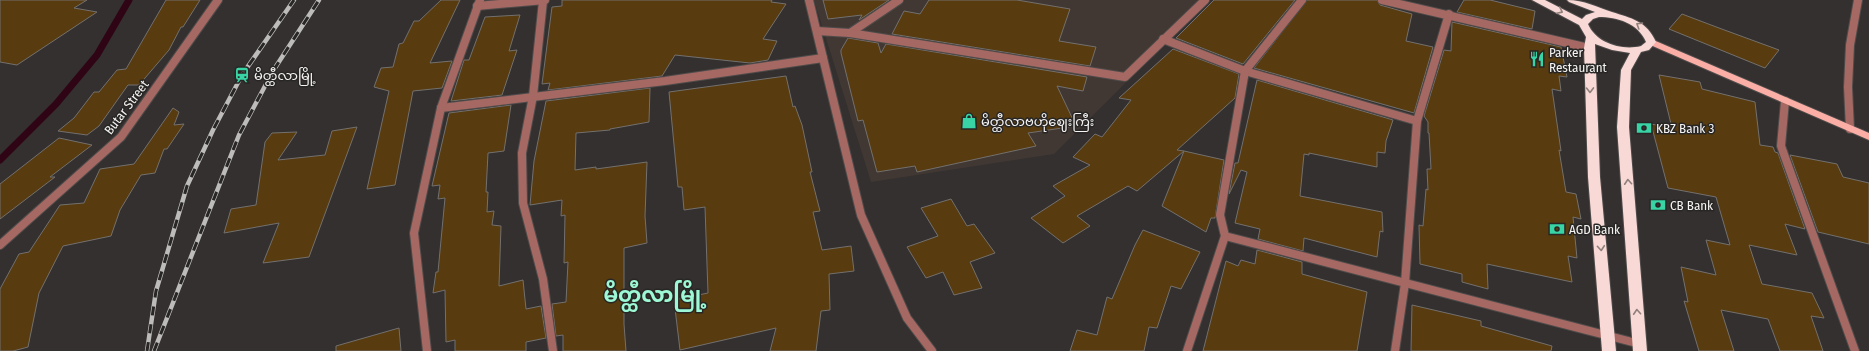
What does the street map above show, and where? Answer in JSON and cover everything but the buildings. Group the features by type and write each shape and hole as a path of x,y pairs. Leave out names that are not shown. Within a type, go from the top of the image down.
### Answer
{"highway":[{"path":"1537,0 1583,22"},
{"path":"1578,1 1640,25 1650,36 1651,42 1645,48 1637,50 1614,48 1590,43"},
{"path":"1583,22 1590,16 1609,14"},
{"path":"1583,22 1590,43 1594,177 1609,351"},
{"path":"1637,50 1626,70 1624,127 1640,347"}],"main road":[{"path":"1651,42 1869,137"}],"street":[{"name":"Butar Street","path":"0,245 121,137 218,0"},
{"path":"427,351 414,233 441,108 478,3 544,0 533,96 522,153 523,203 543,279 553,351"},
{"path":"809,0 861,215 907,318 932,351"},
{"path":"850,33 899,0"},
{"path":"817,31 850,33 1126,77 1163,39 1205,0"},
{"path":"1187,351 1225,236 1220,215 1245,72 1302,0"},
{"path":"1382,0 1590,43"},
{"path":"1850,129 1848,86 1858,0"},
{"path":"1395,351 1405,282 1417,121 1449,14"},
{"path":"1163,39 1245,72 1417,121"},
{"path":"441,108 665,80 823,58"},
{"path":"1785,101 1781,146 1855,351"},
{"path":"1225,236 1608,336 1640,347"}],"shaded area":[{"name":"မိတ္ထီလာဗဟိုဈေးကြီး","path":"814,0 1209,0 1054,154 871,182"}],"waterway":[{"path":"0,160 56,104 97,55 129,0"}],"railway":[{"path":"147,351 156,291 187,186 213,130 242,75 294,0"},
{"path":"154,351 239,135 273,71 319,0"}],"place":[{"name":"Parker Restaurant","path":"1537,59"},
{"name":"မိတ္ထီလာမြို့","path":"242,75"},
{"name":"မိတ္ထီလာဗဟိုဈေးကြီး","path":"969,121"},
{"name":"KBZ Bank 3","path":"1644,128"},
{"name":"CB Bank","path":"1658,205"},
{"name":"AGD Bank","path":"1557,229"}],"district":[{"name":"မိတ္ထီလာမြို့","path":"655,295"}]}
